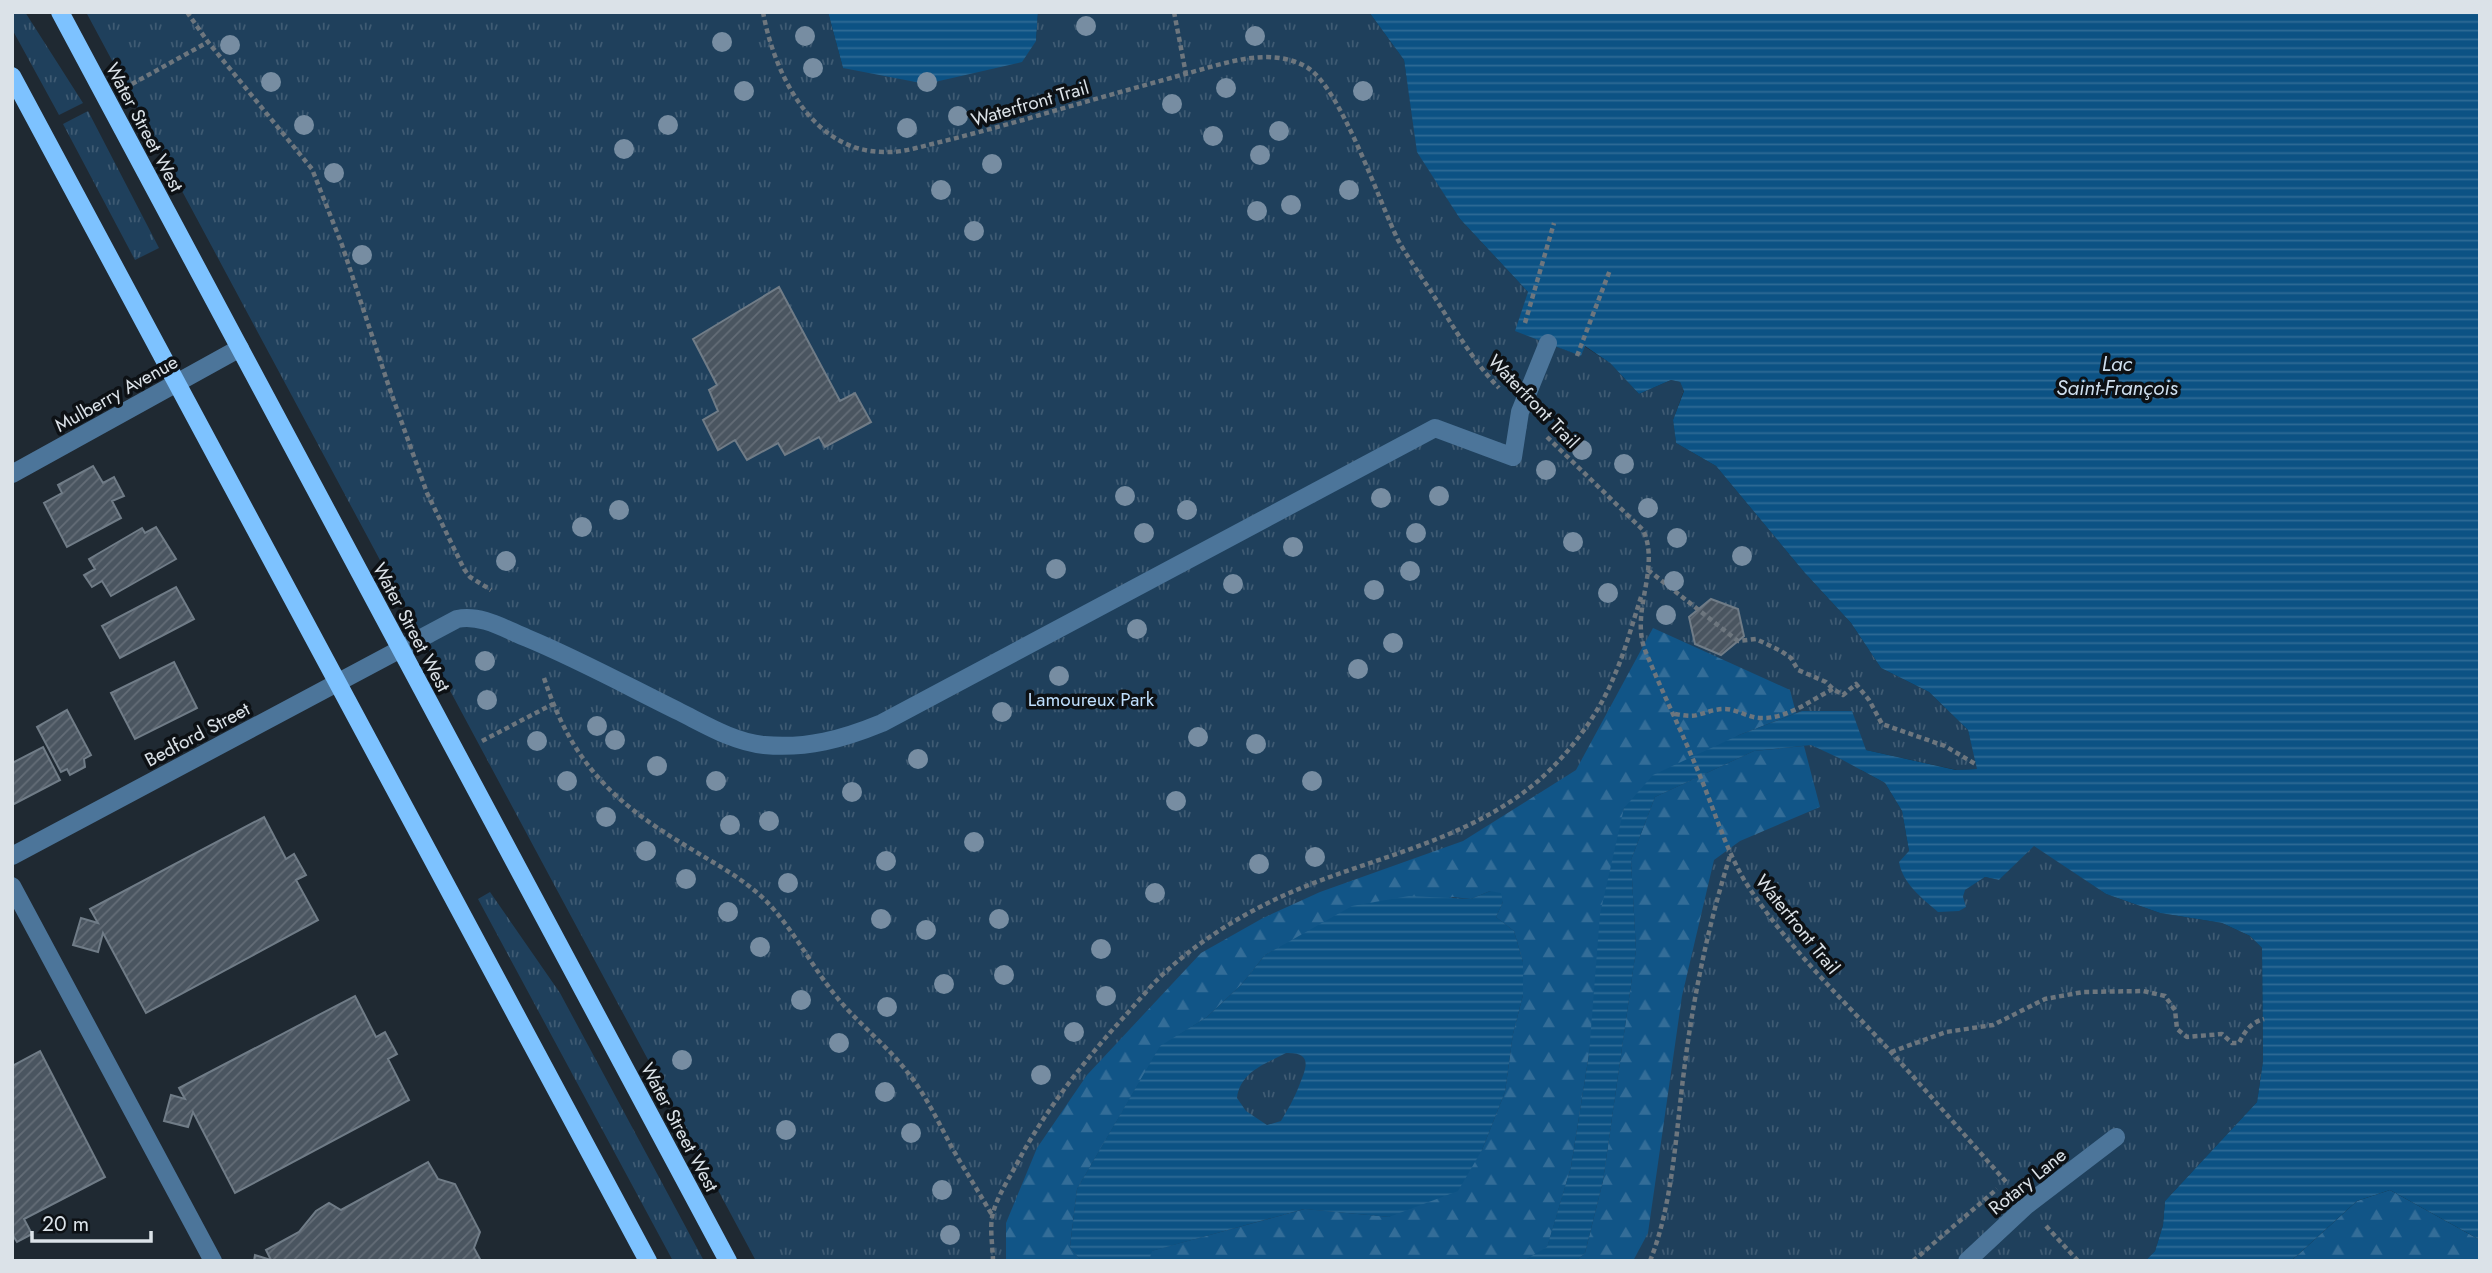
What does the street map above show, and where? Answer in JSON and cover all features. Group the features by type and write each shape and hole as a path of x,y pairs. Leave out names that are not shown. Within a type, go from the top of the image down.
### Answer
{"main road":[{"name":"Water Street West","path":"61,12 728,1261"},
{"path":"12,76 648,1261"}],"street":[{"path":"1520,412 1548,343"},
{"name":"Mulberry Avenue","path":"12,474 240,348"},
{"name":"Bedford Street","path":"12,856 338,681 457,619 467,617 580,661 723,733 761,745 825,743 882,723 1435,428 1513,457 1520,412"},
{"path":"12,886 213,1261"},
{"name":"Rotary Lane","path":"1967,1261 2027,1205 2116,1137"}],"path":[{"name":"Waterfront Trail","path":"763,12 768,40 782,75 799,103 817,125 841,141 882,153 903,151 983,132 1186,74 1260,57 1284,58 1308,68 1320,79 1330,92 1351,135 1399,242 1468,350 1520,412 1643,530 1648,541 1650,558 1644,586 1642,640 1731,855 1762,906 1813,968 2078,1261"},
{"path":"1174,12 1186,74"},
{"path":"1522,332 1554,223"},
{"path":"1574,364 1610,270"},
{"path":"1648,570 1738,641 1756,639 1781,651 1791,658 1798,670 1826,682 1843,695 1856,684 1869,700 1882,724 1945,746 1976,765"},
{"path":"993,1261 992,1214 1031,1139 1050,1108 1083,1065 1157,980 1196,948 1249,912 1322,881 1420,848 1487,815 1538,780 1565,753 1596,712 1615,676 1644,586"},
{"path":"1674,714 1694,716 1714,709 1727,709 1761,718 1782,714 1833,689"},
{"path":"456,754 553,704"},
{"path":"1650,1261 1668,1190 1686,1052 1702,962 1731,855"},
{"path":"1891,1052 1946,1032 1993,1025 2045,999 2083,992 2143,991 2165,996 2175,1010 2177,1029 2187,1037 2222,1034 2232,1043 2239,1043 2250,1026 2264,1019"},
{"path":"1913,1261 2006,1181"}],"green space":[{"path":"12,12 25,12 83,103 59,115 12,29"},
{"name":"Lamoureux Park","path":"86,12 828,12 843,68 1036,41 1038,12 1369,12 1404,60 1418,152 1460,219 1528,292 1548,343 1581,356 1584,346 1610,363 1639,394 1671,380 1680,382 1684,390 1673,420 1676,443 1716,466 1804,572 1851,623 1881,668 1929,692 1968,730 1978,769 1957,770 1866,750 1861,770 1885,783 1902,811 1909,851 1963,897 1964,890 1985,877 1999,880 2034,845 2106,894 2160,913 2222,923 2250,936 2262,948 2263,1061 2257,1102 2165,1201 2163,1225 2155,1251 2145,1261 756,1261"},
{"path":"88,111 159,248 135,260 63,124"},
{"path":"1653,628 1790,690 1796,713 1739,735 1624,808 1571,1167 1547,1248 1523,1261 1149,1261 1151,1251 1305,1209 1389,1217 1482,1150 1505,1092 1513,1034 1523,995 1523,962 1514,931 1496,917 1503,902 1490,891 1471,899 1453,897 1309,932 1265,955 1241,985 1207,1017 1160,1047 1077,1189 1070,1247 1081,1261 1006,1261 1006,1223 1037,1148 1087,1075 1201,953 1263,918 1320,892 1463,841 1576,770"},
{"path":"1804,746 1820,807 1740,841 1714,860 1682,996 1648,1233 1633,1261 1576,1261 1585,1253 1603,1181 1636,950 1631,860 1655,797 1754,751"},
{"path":"490,892 560,993 704,1261 673,1261 478,899"},
{"path":"2390,1190 2480,1240 2480,1261 2291,1261 2357,1201"}],"water":[{"path":"828,12 1038,12 1036,41 1022,62 926,84 843,68"},
{"name":"Lac Saint-François","path":"1369,12 2480,12 2480,1240 2390,1190 2357,1201 2291,1261 2145,1261 2155,1251 2163,1225 2165,1201 2257,1102 2263,1061 2262,948 2250,936 2222,923 2160,913 2106,894 2034,846 1999,880 1985,877 1965,890 1963,897 1966,907 1959,911 1938,912 1914,890 1901,870 1899,862 1909,851 1902,811 1885,783 1811,745 1754,751 1655,797 1631,860 1636,950 1603,1181 1585,1253 1576,1261 1523,1261 1547,1247 1571,1167 1589,1054 1600,914 1624,808 1653,775 1739,735 1802,711 1852,711 1866,750 1956,770 1977,769 1968,730 1929,692 1881,668 1851,623 1804,572 1716,466 1676,443 1673,420 1684,391 1680,382 1671,380 1639,394 1610,363 1585,346 1581,356 1515,331 1528,292 1460,219 1417,152 1404,60"},
{"path":"1490,891 1501,893 1503,902 1496,917 1514,931 1523,962 1523,995 1513,1034 1505,1092 1482,1150 1458,1191 1389,1217 1304,1209 1152,1251 1149,1261 1081,1261 1070,1247 1077,1189 1160,1046 1207,1017 1241,985 1265,955 1352,906 1409,896 1471,899","holes":["1286,1053 1301,1055 1306,1063 1304,1074 1281,1121 1267,1125 1246,1111 1237,1098 1239,1089 1248,1075 1262,1065"]}],"building":[{"path":"779,287 840,401 855,393 871,422 825,447 819,437 785,455 778,443 747,460 735,440 718,450 703,420 718,411 709,390 717,385 693,339"},
{"path":"93,466 103,483 114,477 124,496 112,501 121,518 67,547 44,503 62,493 58,485"},
{"path":"156,527 176,559 111,596 102,581 92,587 84,575 95,569 89,559 142,528 145,533"},
{"path":"176,587 194,619 120,658 102,626"},
{"path":"1711,599 1738,609 1744,636 1721,655 1695,644 1689,617"},
{"path":"174,662 197,708 135,739 111,693"},
{"path":"67,710 91,755 84,759 85,767 70,775 67,769 61,772 37,727"},
{"path":"43,747 60,780 12,805 12,763"},
{"path":"264,817 286,859 294,854 306,875 296,880 318,920 146,1013 103,933 98,952 73,945 81,918 98,923 90,909"},
{"path":"355,996 376,1037 385,1032 397,1054 388,1059 409,1100 235,1193 193,1112 188,1127 164,1121 171,1095 185,1099 179,1088"},
{"path":"40,1051 105,1177 24,1219 32,1234 17,1242 12,1234 12,1066"},
{"path":"428,1162 438,1179 455,1184 480,1232 474,1248 481,1261 254,1261 255,1255 271,1260 266,1250 299,1232 316,1211 329,1203 341,1210"}]}
